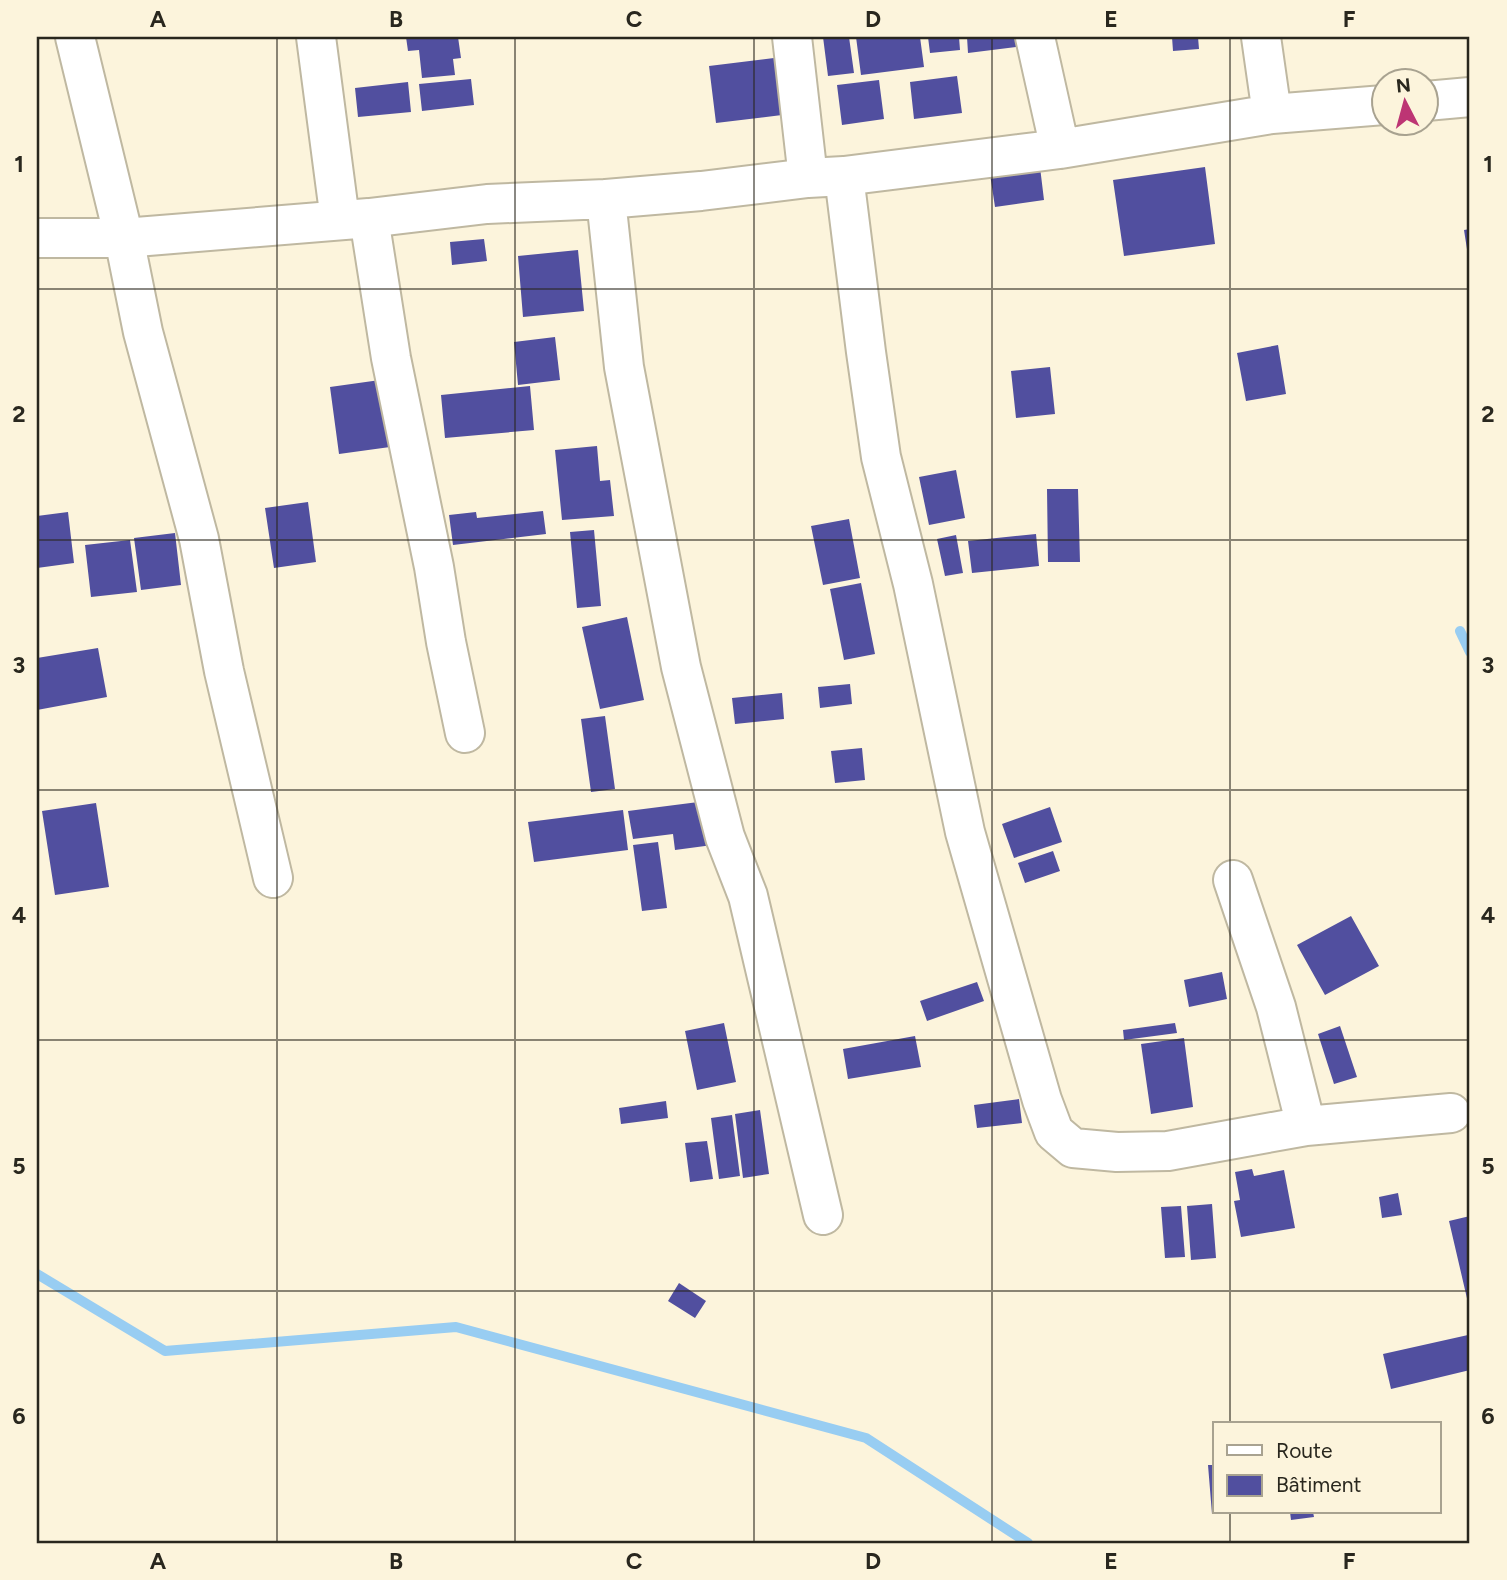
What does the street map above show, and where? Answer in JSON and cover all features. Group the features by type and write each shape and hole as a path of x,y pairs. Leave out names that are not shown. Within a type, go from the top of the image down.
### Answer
{"street":[{"path":"75,37 124,238 142,332 199,539 224,671 273,878"},
{"path":"316,37 355,219 391,358 465,733"},
{"path":"792,37 866,352 881,457 912,584 965,832 1042,1100 1055,1132 1073,1148 1117,1153 1168,1151 1306,1126 1451,1112"},
{"path":"1035,37 1060,149"},
{"path":"1261,37 1272,114"},
{"path":"1440,100 1470,97"},
{"path":"37,238 124,238 355,219 487,204 606,199 701,191 1060,149 1272,114 1370,105"},
{"path":"606,199 624,367 681,667 725,837 748,896 823,1215"},
{"path":"1233,880 1276,1007 1306,1126"}],"building":[{"path":"406,37 458,37 461,58 453,59 455,75 422,78 419,50 408,51"},
{"path":"823,37 849,37 854,73 828,76"},
{"path":"856,37 920,37 924,67 861,75"},
{"path":"928,37 959,37 960,50 930,53"},
{"path":"967,37 1031,37 1032,45 968,53"},
{"path":"1172,37 1198,37 1199,49 1173,51"},
{"path":"774,58 782,115 716,123 709,66"},
{"path":"957,76 962,113 914,119 910,82"},
{"path":"471,79 474,105 422,111 419,84"},
{"path":"879,80 884,119 842,125 837,85"},
{"path":"408,82 411,112 358,117 355,88"},
{"path":"1040,167 1044,200 995,207 990,174"},
{"path":"1205,167 1215,244 1124,256 1113,180"},
{"path":"1470,229 1470,262 1469,262 1464,230"},
{"path":"484,239 487,261 452,265 450,242"},
{"path":"578,250 584,311 523,317 518,256"},
{"path":"555,337 560,380 518,385 514,342"},
{"path":"1278,345 1286,394 1246,401 1237,353"},
{"path":"1050,367 1055,414 1016,418 1011,371"},
{"path":"380,380 390,447 339,454 330,387"},
{"path":"530,386 534,430 445,438 441,395"},
{"path":"597,446 600,481 610,480 614,516 562,520 555,450"},
{"path":"956,470 965,518 929,525 919,477"},
{"path":"1047,489 1078,489 1080,562 1048,562"},
{"path":"308,502 316,562 274,568 265,508"},
{"path":"543,511 546,534 453,545 449,515 476,512 477,518"},
{"path":"68,512 74,563 37,568 37,516"},
{"path":"849,519 860,578 823,585 811,526"},
{"path":"594,530 601,606 577,608 570,532"},
{"path":"175,533 181,585 141,590 134,538"},
{"path":"1036,534 1039,566 972,573 968,541"},
{"path":"956,535 963,573 945,576 937,539"},
{"path":"130,540 137,592 91,597 85,545"},
{"path":"861,583 875,654 844,660 830,589"},
{"path":"627,617 644,700 600,709 582,627"},
{"path":"98,648 107,697 37,710 37,658"},
{"path":"850,684 852,704 820,708 818,687"},
{"path":"782,693 784,719 735,724 732,698"},
{"path":"605,716 615,789 591,792 581,719"},
{"path":"862,748 865,780 835,783 831,751"},
{"path":"714,800 720,844 675,850 673,834 633,839 628,811"},
{"path":"96,803 109,887 55,895 42,811"},
{"path":"1050,807 1062,842 1014,858 1002,824"},
{"path":"623,810 628,850 534,862 528,822"},
{"path":"658,842 667,908 642,911 633,845"},
{"path":"1053,851 1060,871 1025,883 1018,863"},
{"path":"1351,916 1379,966 1325,995 1297,945"},
{"path":"1222,972 1227,999 1189,1007 1184,980"},
{"path":"977,982 984,1001 927,1021 920,1001"},
{"path":"724,1023 736,1082 697,1090 685,1031"},
{"path":"1175,1023 1177,1033 1124,1040 1123,1030"},
{"path":"1340,1026 1357,1077 1334,1084 1318,1034"},
{"path":"915,1036 921,1067 848,1079 843,1049"},
{"path":"1184,1038 1193,1107 1151,1114 1141,1044"},
{"path":"1019,1099 1022,1123 977,1128 974,1105"},
{"path":"666,1101 668,1118 621,1124 619,1108"},
{"path":"760,1110 769,1174 743,1178 735,1114"},
{"path":"732,1115 740,1176 719,1179 711,1118"},
{"path":"707,1141 713,1179 690,1182 685,1143"},
{"path":"1252,1169 1254,1176 1284,1170 1295,1228 1241,1237 1234,1201 1240,1200 1235,1172"},
{"path":"1398,1193 1402,1215 1382,1218 1379,1197"},
{"path":"1212,1204 1216,1258 1191,1260 1187,1206"},
{"path":"1181,1206 1185,1257 1165,1258 1161,1207"},
{"path":"1470,1216 1470,1307 1469,1307 1449,1221"},
{"path":"679,1283 706,1301 695,1318 668,1301"},
{"path":"1468,1335 1470,1370 1391,1389 1383,1354"},
{"path":"1208,1465 1213,1465 1212,1514"},
{"path":"1290,1514 1313,1514 1314,1517 1291,1520"}],"waterway":[{"path":"1460,631 1470,652"},
{"path":"37,1274 165,1351 456,1327 866,1438 1028,1543"}]}
